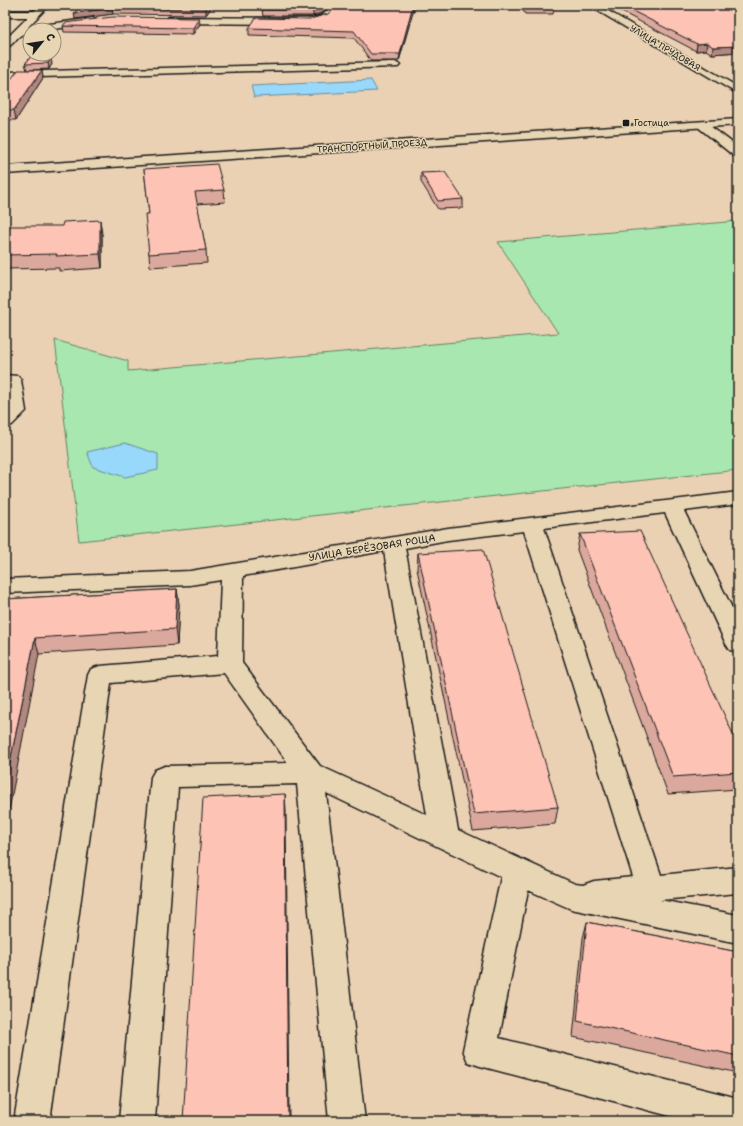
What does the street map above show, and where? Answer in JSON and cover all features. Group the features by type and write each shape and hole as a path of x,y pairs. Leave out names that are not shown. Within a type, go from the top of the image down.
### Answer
{"street":[{"path":"5,45 45,5"},
{"path":"157,20 310,21 322,19 328,16 334,5 341,6"},
{"path":"585,5 612,7"},
{"name":"УЛИЦА ПРУДОВАЯ","path":"595,6 738,91"},
{"path":"195,21 200,10"},
{"path":"5,14 36,14"},
{"path":"19,31 105,19"},
{"path":"5,75 395,64"},
{"name":"ТРАНСПОРТНЫЙ ПРОЕЗД","path":"5,170 738,122"},
{"path":"702,125 738,153"},
{"path":"5,380 12,380 17,411 5,421"},
{"name":"УЛИЦА БЕРЁЗОВАЯ РОЩА","path":"5,586 190,578 448,534 738,498"},
{"path":"672,507 738,644"},
{"path":"532,524 650,888"},
{"path":"394,544 445,836"},
{"path":"232,570 230,664 310,772 348,1121"},
{"path":"32,1121 100,675 230,664"},
{"path":"138,1121 165,777 310,772 571,896 738,930"},
{"path":"517,870 480,1050 738,1116"},
{"path":"571,896 738,880"}],"green space":[{"path":"738,221 738,470 79,541 55,340 128,361 128,371 558,333 498,242"}],"water":[{"path":"371,80 377,91 254,97 251,86"},
{"path":"125,443 158,454 158,470 125,477 93,467 87,452"}],"building":[{"path":"82,5 208,5 206,9 112,8 74,13"},
{"path":"266,5 324,5 313,10 262,10"},
{"path":"336,5 413,5 400,54 371,54 354,31 249,28 256,18 310,19 328,14"},
{"path":"524,5 552,5 554,8 525,8"},
{"path":"621,5 738,5 738,46 713,47 707,43 697,44"},
{"path":"112,17 199,18 193,28 63,26 65,23"},
{"path":"27,62 49,62 48,63 25,64"},
{"path":"18,70 42,70 14,110 5,110 5,87"},
{"path":"217,164 224,190 195,192 206,250 149,254 145,214 149,214 144,169"},
{"path":"445,172 463,199 438,201 421,173"},
{"path":"100,220 100,254 56,256 57,254 5,255 5,226 62,226 63,222"},
{"path":"640,531 738,745 738,772 673,777 580,534"},
{"path":"483,549 558,807 474,814 418,553"},
{"path":"177,589 175,629 35,638 5,787 5,599"},
{"path":"285,794 288,1121 183,1121 203,798"},
{"path":"587,922 738,952 738,1056 577,1021"},
{"path":"566,1118 576,1121 565,1121"}],"place":[{"name":"Гостица","path":"626,123"}]}
